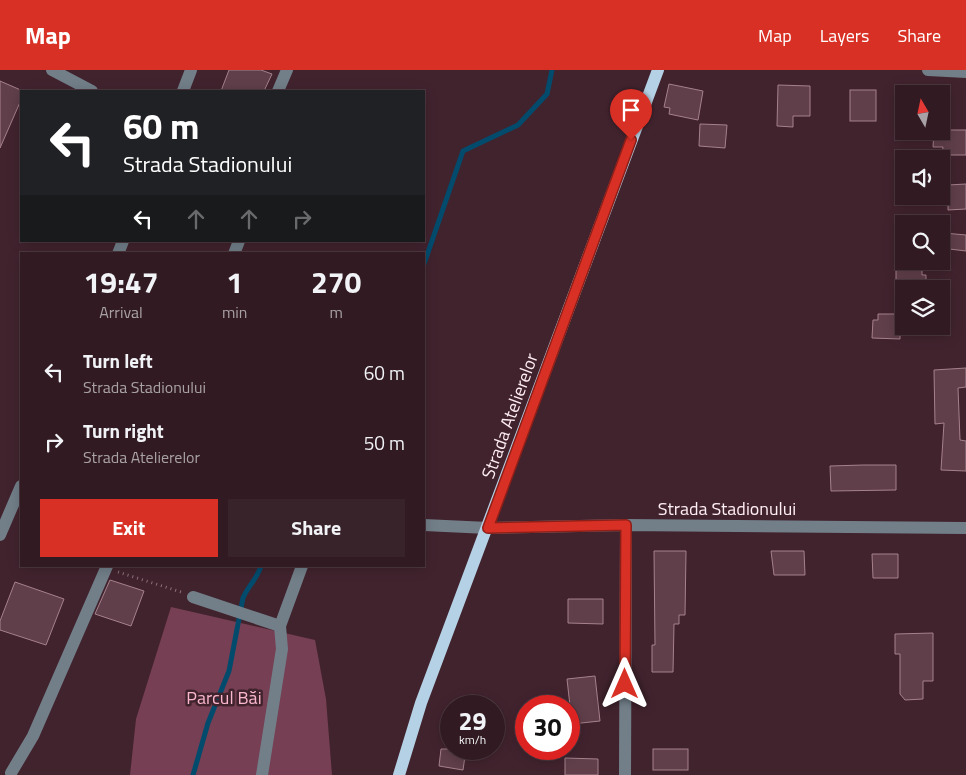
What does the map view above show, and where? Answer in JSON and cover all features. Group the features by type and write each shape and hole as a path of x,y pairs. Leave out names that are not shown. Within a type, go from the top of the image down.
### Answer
{"main road":[{"name":"Strada Atelierelor","path":"399,775 421,703 658,70"}],"street":[{"path":"52,70 66,73 91,90"},
{"path":"183,90 191,70"},
{"path":"278,90 287,70"},
{"path":"928,70 966,72"},
{"path":"0,534 20,488"},
{"name":"Strada Stadionului","path":"425,525 488,528 626,525 966,528"},
{"path":"625,775 626,525"},
{"path":"11,774 33,736 106,567"},
{"path":"262,775 282,648 280,626 302,567"},
{"path":"193,596 280,626"}],"path":[{"path":"106,567 193,596"}],"green space":[{"name":"Parcul Băi","path":"171,607 315,640 326,699 332,775 130,775 136,719"}],"building":[{"path":"229,70 261,70 272,74 264,90 221,90"},
{"path":"0,81 21,90 20,102 0,148"},
{"path":"669,84 703,91 698,120 669,114 670,108 664,107"},
{"path":"778,85 810,86 810,116 793,116 793,127 777,126"},
{"path":"850,90 876,90 876,121 850,121"},
{"path":"700,124 727,125 725,148 699,146"},
{"path":"950,130 966,130 966,155 950,155 950,150 943,150 943,147 933,147 933,140 950,140"},
{"path":"966,184 966,209 948,210 948,205 950,205 950,185"},
{"path":"950,234 966,235 966,251 950,249"},
{"path":"896,270 922,270 922,275 926,275 926,280 896,280"},
{"path":"878,314 895,314 895,335 900,335 900,339 872,338 873,320 878,320"},
{"path":"966,368 966,387 958,388 960,440 966,441 966,471 941,470 944,423 935,424 934,370"},
{"path":"896,465 896,490 831,491 830,466"},
{"path":"654,551 686,551 685,615 679,615 679,624 674,624 673,672 652,672 652,645 655,645"},
{"path":"771,551 804,551 805,575 774,575"},
{"path":"872,554 898,554 898,578 873,578"},
{"path":"110,580 144,591 131,626 95,614"},
{"path":"15,582 64,599 46,645 0,630 0,621"},
{"path":"568,599 603,599 603,624 568,623"},
{"path":"933,633 933,681 923,681 923,699 905,700 900,694 900,654 895,654 895,634"},
{"path":"595,676 600,721 580,723 580,695 569,695 567,679"},
{"path":"653,749 688,749 688,770 653,770"},
{"path":"440,758 440,760 464,760 463,770 439,766"},
{"path":"598,759 598,775 565,775 565,760"}],"waterway":[{"path":"425,261 463,151 518,125 547,94 552,70"},
{"path":"193,775 208,723 229,671 243,598 261,567"}],"route":[{"path":"625,684 626,525 488,528 631,140"}]}
